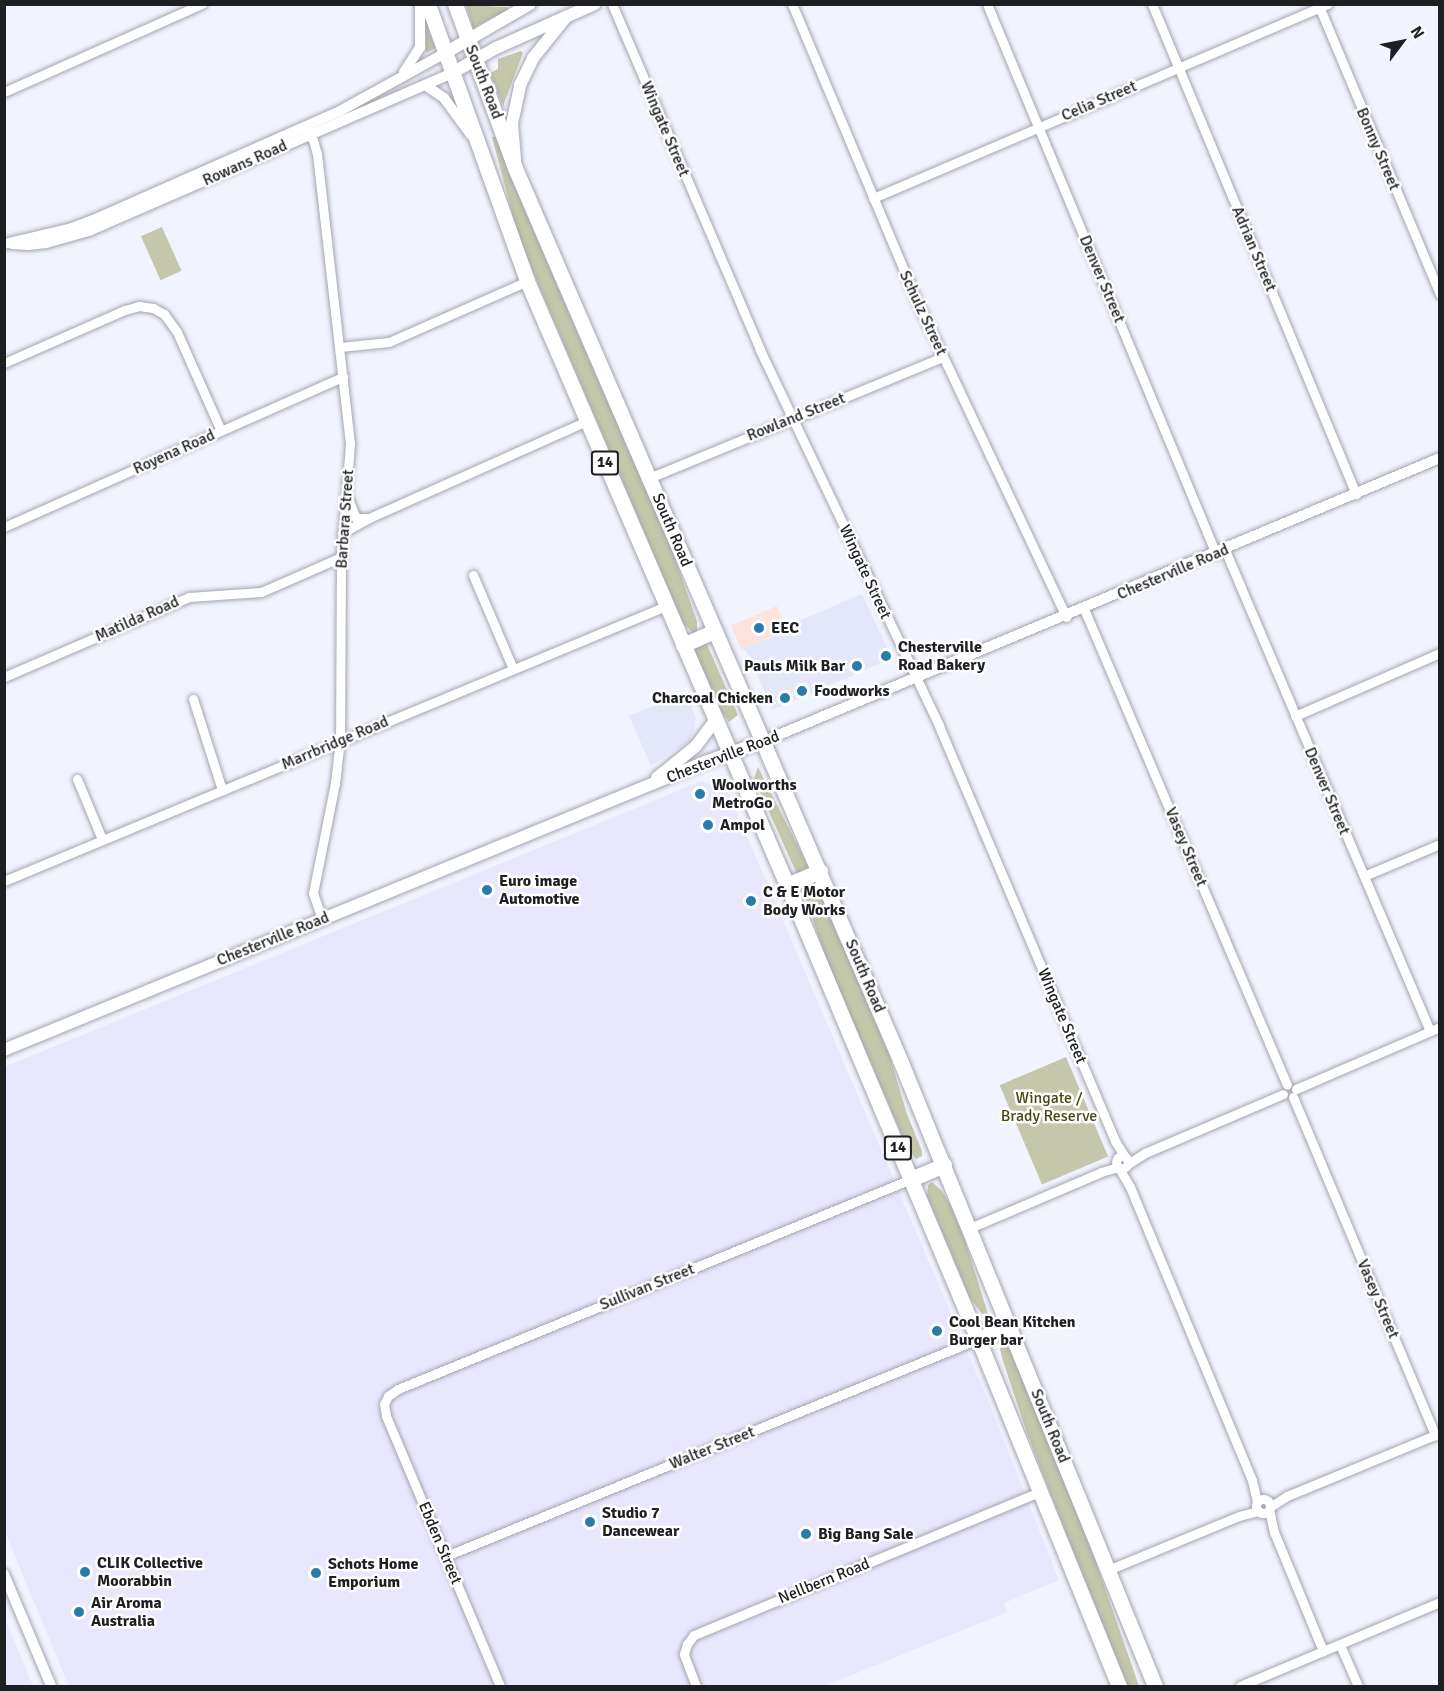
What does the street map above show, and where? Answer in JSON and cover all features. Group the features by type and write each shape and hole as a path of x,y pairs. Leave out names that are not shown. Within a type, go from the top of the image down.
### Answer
{"highway":[{"name":"South Road","path":"428,4 527,281 911,1179 1041,1491 1119,1686"},
{"name":"South Road","path":"455,4 515,168 820,871 944,1165 1155,1686"},
{"path":"683,645 716,631"},
{"path":"787,885 820,871"},
{"path":"911,1179 944,1165"},
{"path":"978,1339 1011,1326"}],"main road":[{"path":"445,52 530,4"},
{"name":"Rowans Road","path":"452,73 476,59 595,4"},
{"path":"515,168 512,124 516,96 533,58 566,17"},
{"path":"647,786 696,746 715,721"},
{"name":"Chesterville Road","path":"4,1050 647,786 764,741"}],"street":[{"path":"4,92 202,4"},
{"path":"402,75 420,47 420,4"},
{"name":"Wingate Street","path":"612,4 752,331 917,679 1115,1141 1130,1187 1323,1651"},
{"name":"Schulz Street","path":"792,4 873,198 943,357 1066,617"},
{"name":"Denver Street","path":"987,4 1220,552 1295,716 1364,876 1435,1029"},
{"name":"Adrian Street","path":"1152,4 1356,494"},
{"name":"Celia Street","path":"873,198 1321,6"},
{"name":"Bonny Street","path":"1321,6 1440,294"},
{"name":"Rowans Road","path":"189,182 348,107 445,52"},
{"name":"Rowans Road","path":"6,243 81,225 310,134 452,73"},
{"path":"425,85 444,98 475,140"},
{"path":"296,130 310,134"},
{"name":"Barbara Street","path":"310,134 316,154 350,444 341,557 340,740 331,804 313,893 322,919"},
{"path":"340,346 389,342 527,281"},
{"path":"4,363 125,310 139,306 153,308 164,314 173,325 220,431"},
{"name":"Rowland Street","path":"649,478 943,357"},
{"name":"Royena Road","path":"6,524 343,377"},
{"path":"342,533 369,518 587,422"},
{"name":"Chesterville Road","path":"764,741 1066,617 1440,458"},
{"path":"346,493 356,518 369,518"},
{"name":"Matilda Road","path":"4,677 189,597 261,592 341,557"},
{"path":"473,575 513,669"},
{"name":"Marrbridge Road","path":"4,881 666,606"},
{"name":"Vasey Street","path":"1084,609 1437,1434"},
{"path":"1295,716 1440,654"},
{"path":"193,699 222,790"},
{"path":"77,780 102,839"},
{"path":"1364,876 1440,844"},
{"path":"970,1228 1435,1029"},
{"name":"Sullivan Street","path":"386,1400 398,1389 911,1179"},
{"name":"Walter Street","path":"446,1556 978,1339"},
{"name":"Ebden Street","path":"386,1400 387,1416 500,1686"},
{"path":"1108,1570 1437,1434"},
{"name":"Nellbern Road","path":"696,1686 684,1654 687,1644 694,1635 1041,1491"},
{"path":"4,1574 51,1686"},
{"path":"1240,1686 1440,1602"},
{"path":"1340,1645 1358,1686"},
{"path":"1147,1686 1148,1670"}],"shaded area":[{"path":"862,594 892,658 773,710 747,652 742,649 787,631 789,625"},
{"name":"EEC","path":"777,606 787,630 741,649 731,626"},
{"path":"686,693 696,718 694,731 689,741 651,766 629,716"},
{"path":"702,781 728,792 988,1400 1059,1580 1004,1603 1007,1612 825,1686 69,1686 5,1532 4,1067"},
{"path":"5,1619 33,1686 5,1686"}],"green space":[{"path":"466,5 507,7 508,10 473,28"},
{"path":"426,25 436,48 426,53"},
{"path":"521,51 523,53 503,106 490,73 498,69 498,59"},
{"path":"492,137 496,137 536,236 672,550 697,621 697,631 693,633 683,623 519,239"},
{"path":"162,227 182,271 161,280 141,236"},
{"path":"705,640 738,715 729,722 718,707 691,646"},
{"path":"758,767 809,868 799,873 796,872 754,778"},
{"path":"808,880 820,893 888,1051 907,1114 922,1151 922,1156 916,1159 908,1149 827,962 804,893"},
{"name":"Wingate / Brady Reserve","path":"1066,1057 1108,1156 1042,1185 1000,1085"},
{"path":"932,1182 942,1191 958,1218 988,1314 982,1314 970,1298 927,1196 928,1185"},
{"path":"1004,1341 1011,1348 1084,1528 1139,1686 1128,1686 1075,1556 1027,1433 1002,1358 999,1344"}],"place":[{"name":"EEC","path":"759,628"},
{"name":"Chesterville Road Bakery","path":"886,656"},
{"name":"Pauls Milk Bar","path":"857,666"},
{"name":"Foodworks","path":"802,691"},
{"name":"Charcoal Chicken","path":"785,698"},
{"name":"Woolworths MetroGo","path":"700,794"},
{"name":"Ampol","path":"708,825"},
{"name":"Euro image Automotive","path":"487,890"},
{"name":"C & E Motor Body Works","path":"751,901"},
{"name":"Cool Bean Kitchen Burger bar","path":"937,1331"},
{"name":"Studio 7 Dancewear","path":"590,1522"},
{"name":"Big Bang Sale","path":"806,1534"},
{"name":"CLIK Collective Moorabbin","path":"85,1572"},
{"name":"Schots Home Emporium","path":"316,1573"},
{"name":"Air Aroma Australia","path":"79,1612"}]}
